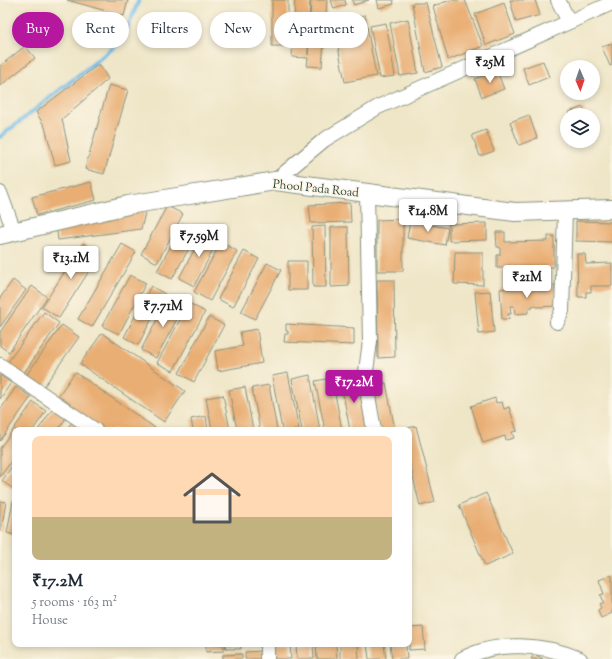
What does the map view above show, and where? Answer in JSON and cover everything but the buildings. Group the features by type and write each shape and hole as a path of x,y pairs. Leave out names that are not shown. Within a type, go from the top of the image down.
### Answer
{"street":[{"path":"558,0 569,22"},
{"path":"275,181 324,140 378,107 612,3"},
{"name":"Phool Pada Road","path":"7,233 128,205 275,181 515,212 612,210"},
{"path":"0,193 7,233"},
{"path":"367,193 370,341 365,379 373,427"},
{"path":"557,322 562,311 565,211"},
{"path":"0,365 91,427"},
{"path":"462,659 496,648 516,646 562,651 580,659"},
{"path":"267,647 267,659"}],"waterway":[{"path":"0,137 122,41 139,0"}]}
